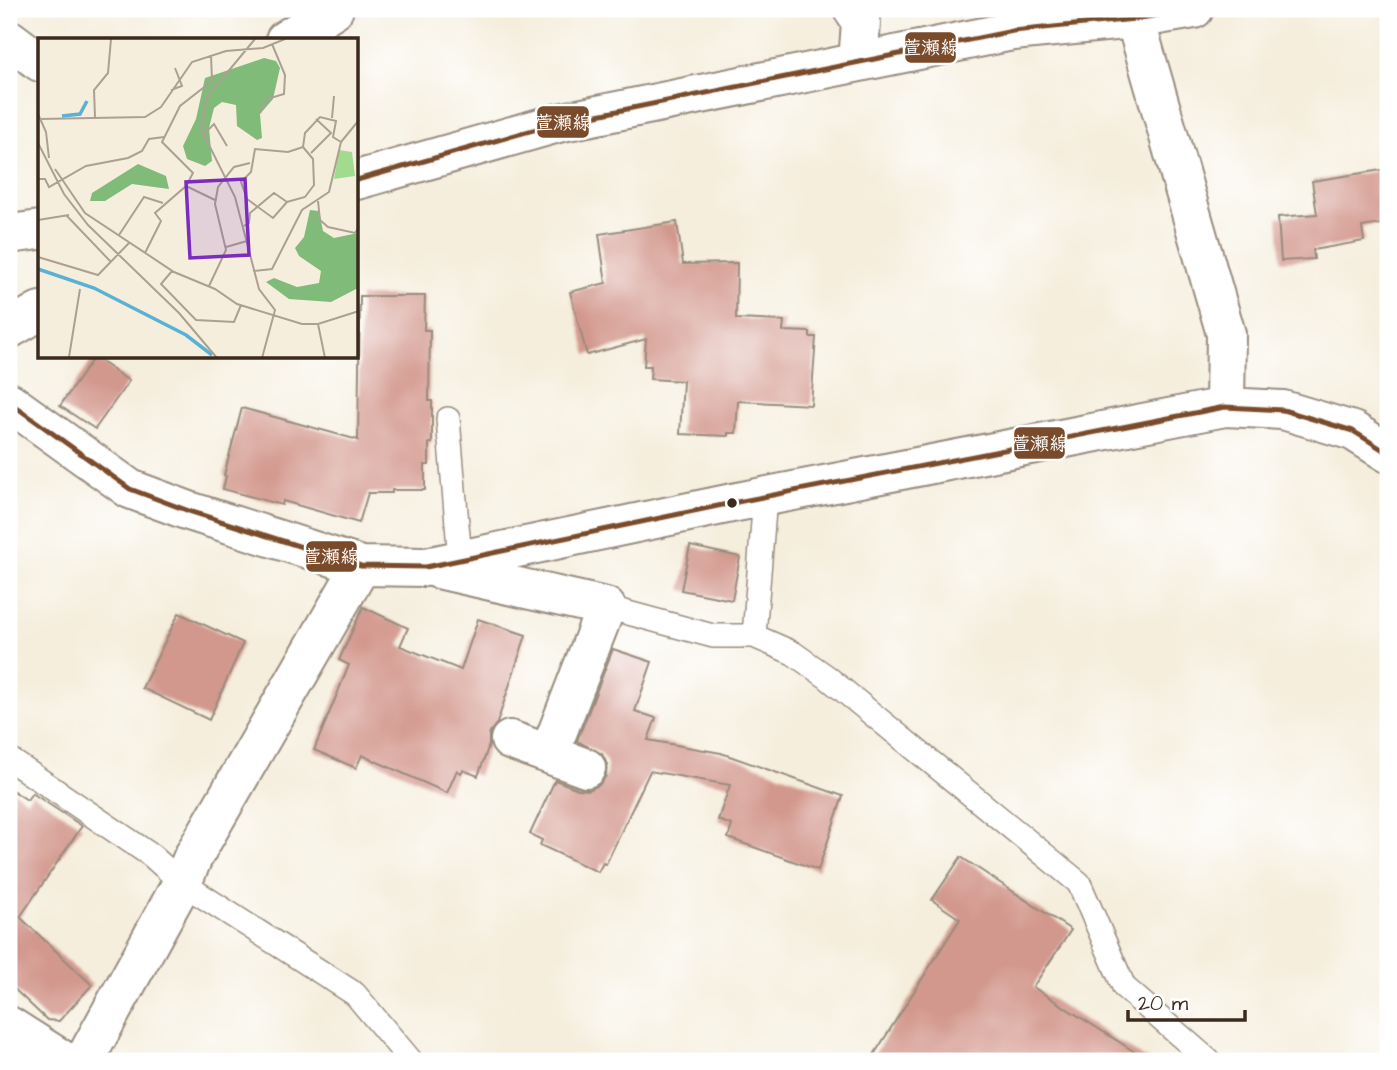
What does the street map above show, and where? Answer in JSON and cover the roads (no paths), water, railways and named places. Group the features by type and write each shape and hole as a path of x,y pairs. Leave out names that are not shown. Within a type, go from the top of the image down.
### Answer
{"street":[{"path":"288,38 334,9"},
{"path":"853,9 861,23 858,62"},
{"path":"359,179 558,122 1013,31 1135,19 1194,9"},
{"path":"1135,19 1226,334 1224,407"},
{"path":"9,39 38,61"},
{"path":"9,234 38,230"},
{"path":"9,329 38,312"},
{"path":"9,402 131,489 189,511 361,566 443,563 1224,407 1283,410 1353,431 1388,453"},
{"path":"443,563 607,607 549,754"},
{"path":"84,1061 182,883 193,857 361,566"},
{"path":"510,740 586,768"},
{"path":"9,1026 64,1061"}],"lane":[{"path":"443,563 448,419"},
{"path":"754,636 765,497"},
{"path":"607,607 713,636 754,636 793,653 827,677 1079,883 1124,987 1209,1061"},
{"path":"9,759 152,856 182,883 355,994 411,1061"}]}
